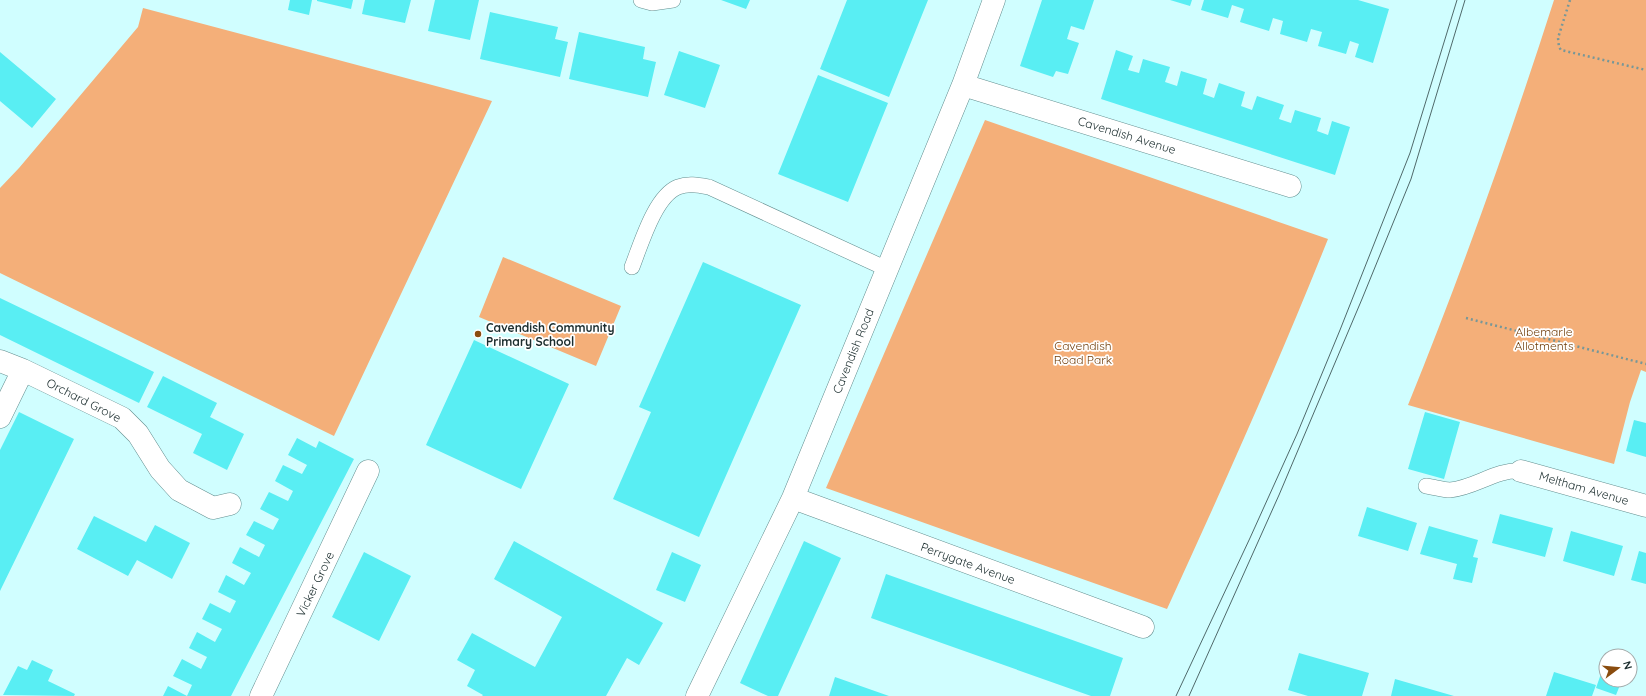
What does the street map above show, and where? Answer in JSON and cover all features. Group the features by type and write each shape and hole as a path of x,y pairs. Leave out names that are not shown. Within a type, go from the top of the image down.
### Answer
{"street":[{"name":"Cavendish Road","path":"697,696 793,498 963,85 994,0"},
{"name":"Cavendish Avenue","path":"963,85 1290,186"},
{"name":"Orchard Grove","path":"0,361 23,370 122,418 138,434 160,469 179,490 213,508 230,504"},
{"path":"0,417 23,370"},
{"name":"Vicker Grove","path":"261,696 368,471"},
{"name":"Meltham Avenue","path":"1521,471 1646,506"},
{"name":"Perrygate Avenue","path":"793,498 1143,627"}],"lane":[{"path":"641,0 652,2 673,0"},
{"path":"632,266 658,205 668,194 678,187 693,184 709,187 887,269"},
{"path":"1426,486 1450,490 1511,470 1521,471"}],"path":[{"path":"1570,0 1558,38 1559,47 1561,50 1646,70"},
{"path":"1466,318 1646,364"}],"green space":[{"name":"Albemarle Allotments","path":"1554,0 1646,0 1646,372 1641,370 1630,402 1614,464 1408,405 1485,204"},
{"path":"143,8 492,101 334,436 0,273 0,188 19,168 138,27"},
{"name":"Cavendish Road Park","path":"985,120 1328,239 1250,425 1167,609 826,488"},
{"path":"503,257 621,306 596,366 479,317"}],"building":[{"path":"290,0 312,0 309,15 288,10"},
{"path":"317,0 353,0 351,9"},
{"path":"365,0 411,0 405,23 362,14"},
{"path":"435,0 479,0 470,40 428,31"},
{"path":"721,0 750,0 746,9"},
{"path":"847,0 928,0 889,97 820,69"},
{"path":"1042,0 1094,0 1084,30 1071,26 1067,39 1079,43 1068,74 1056,71 1053,77 1020,66"},
{"path":"1170,0 1192,0 1190,6"},
{"path":"1204,0 1358,0 1389,9 1373,63 1355,57 1359,44 1350,41 1346,54 1318,46 1322,32 1311,29 1307,42 1280,34 1283,21 1273,18 1269,31 1240,22 1244,9 1232,5 1228,18 1201,10"},
{"path":"490,12 558,27 555,39 568,42 560,77 480,59"},
{"path":"579,32 645,47 643,59 656,62 648,97 569,79"},
{"path":"1116,50 1133,56 1128,70 1139,73 1143,59 1170,67 1165,82 1177,86 1181,71 1207,79 1203,94 1214,98 1219,83 1245,92 1241,106 1252,110 1257,96 1284,105 1279,119 1291,123 1295,110 1321,118 1317,131 1328,135 1332,121 1350,127 1335,175 1101,99"},
{"path":"679,51 720,65 705,108 664,95"},
{"path":"0,52 56,99 32,128 0,101"},
{"path":"818,75 888,103 848,202 778,174"},
{"path":"703,262 801,305 699,537 613,499 651,412 639,407"},
{"path":"0,298 154,372 139,403 0,335"},
{"path":"474,340 569,384 521,489 426,445"},
{"path":"163,376 217,403 210,417 244,434 227,470 193,453 202,434 147,407"},
{"path":"19,412 74,439 0,591 0,450"},
{"path":"1425,412 1460,422 1444,479 1408,469"},
{"path":"1634,420 1646,423 1646,457 1626,451"},
{"path":"297,438 316,448 319,441 354,459 231,696 187,696 192,685 173,676 182,659 201,669 207,657 189,648 197,632 215,642 222,629 202,619 210,603 230,613 236,601 218,592 226,575 244,585 251,573 232,563 240,547 259,557 265,545 246,535 254,521 273,530 279,519 260,509 269,492 288,501 293,491 275,481 283,465 302,474 307,465 288,455"},
{"path":"1367,507 1417,523 1408,551 1358,536"},
{"path":"1500,514 1553,528 1545,557 1492,543"},
{"path":"94,516 146,542 155,525 190,543 172,579 137,560 128,576 77,549"},
{"path":"1429,526 1478,540 1473,557 1478,558 1472,583 1453,579 1457,564 1420,554"},
{"path":"1571,531 1623,546 1614,576 1563,561"},
{"path":"514,541 663,623 639,665 627,658 606,696 482,696 483,695 467,686 475,670 457,660 472,633 535,667 562,617 494,579"},
{"path":"804,541 841,558 778,696 768,696 740,683"},
{"path":"1639,551 1646,553 1646,584 1631,580"},
{"path":"364,552 411,576 379,641 332,617"},
{"path":"672,552 701,565 685,602 656,590"},
{"path":"886,574 1123,658 1110,696 1091,696 871,618"},
{"path":"1299,653 1369,673 1362,696 1308,696 1288,690"},
{"path":"32,660 53,670 48,681 75,694 74,696 3,695 18,666 27,670"},
{"path":"1554,672 1596,685 1592,696 1546,696"},
{"path":"835,677 889,696 829,696"},
{"path":"1395,679 1454,696 1391,696"},
{"path":"1598,682 1598,688 1619,688 1616,695 1596,688"},
{"path":"168,686 187,696 163,696"}],"tram line":[{"path":"1176,696 1297,434 1340,330 1410,153 1457,0"},
{"path":"1189,696 1279,495 1411,179 1465,0"}],"place":[{"name":"Cavendish Community Primary School","path":"478,334"}]}
